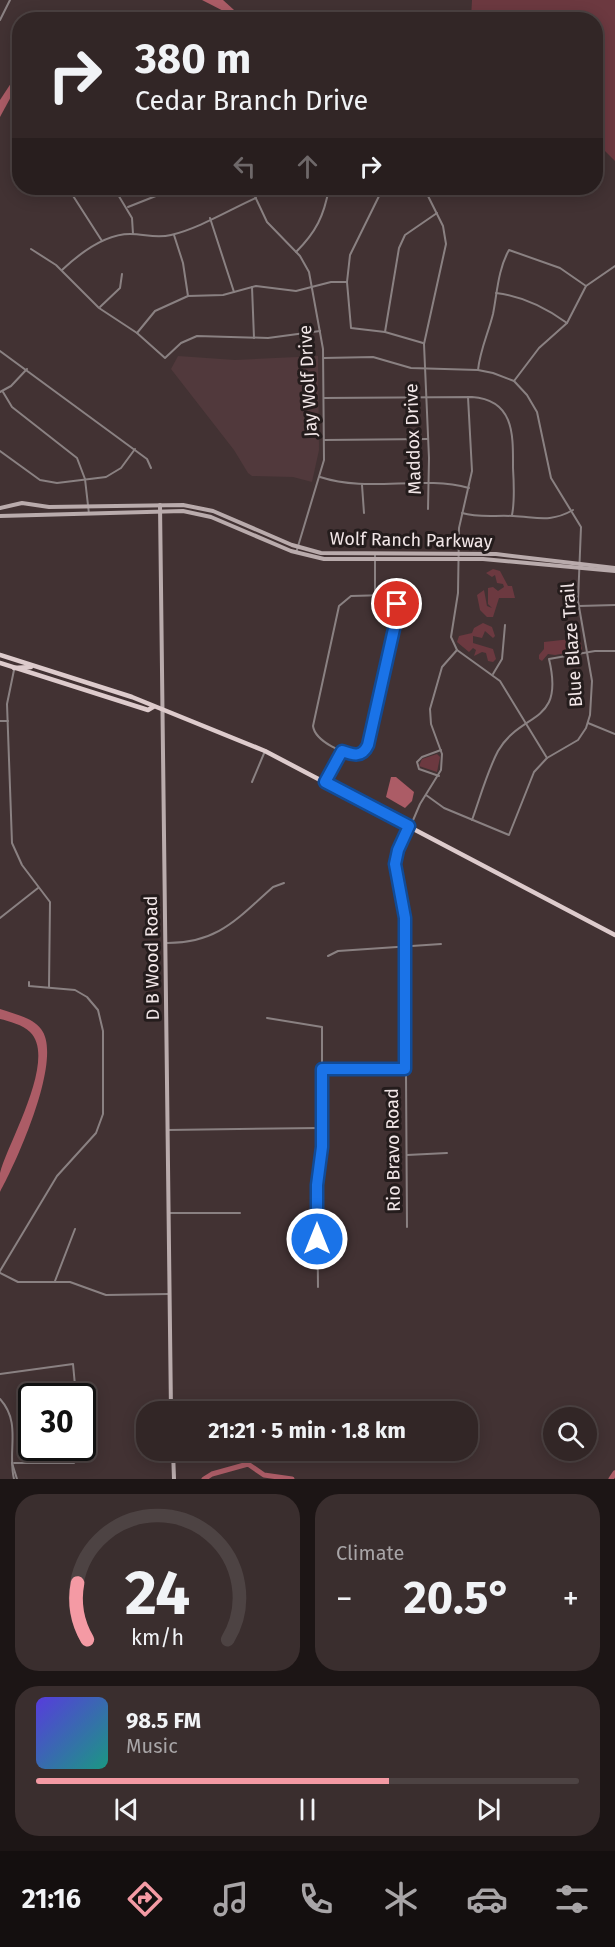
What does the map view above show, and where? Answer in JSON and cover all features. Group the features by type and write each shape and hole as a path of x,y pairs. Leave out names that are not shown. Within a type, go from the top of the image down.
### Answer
{"main road":[{"path":"0,655 132,698 265,752 615,935"},
{"path":"0,663 148,710 153,707"},
{"path":"14,668 39,668"}],"street":[{"path":"0,20 10,0"},
{"path":"72,195 102,242"},
{"path":"119,195 128,207 132,218 133,234"},
{"path":"128,207 159,195"},
{"name":"Jay Wolf Drive","path":"254,195 267,222 305,263 314,286 324,358 324,440 320,477 296,553"},
{"path":"296,252 314,234 326,206 327,195"},
{"path":"380,195 350,255 347,282 351,328 385,332 424,344"},
{"name":"Maddox Drive","path":"428,195 438,213 446,244 424,344 428,509"},
{"path":"62,270 74,259 102,242 133,234 156,238 173,235 256,198"},
{"path":"385,332 399,248 405,235 438,213"},
{"path":"210,218 234,292"},
{"path":"173,235 183,264 188,296"},
{"path":"31,249 62,270 99,308 137,333 165,358 181,343 196,336 254,338 302,335 320,330"},
{"path":"478,370 480,351 491,322 496,292 508,250 560,268 586,286"},
{"path":"324,358 373,357 411,368 478,370 514,381 539,348 567,323 586,286 615,266"},
{"path":"99,308 120,288 122,274"},
{"path":"137,333 155,311 188,296 216,296 252,286 288,291 347,282"},
{"path":"252,286 254,338"},
{"path":"496,292 512,295 545,308 567,323"},
{"path":"0,351 27,368 135,449 147,459 151,468"},
{"path":"27,368 1,392 12,407 73,453 81,465 85,479 89,514"},
{"name":"Blue Blaze Trail","path":"472,820 509,835 531,775 547,758 578,740 588,723 592,681 578,606 583,536 578,518 551,478 537,412 527,395 514,381"},
{"path":"324,398 468,397 483,398 494,404 504,413 511,426 512,515"},
{"path":"468,397 472,467 462,513 457,599 450,630 457,650 493,674 547,758"},
{"path":"324,440 428,439"},
{"path":"0,451 40,480 57,483 113,474 135,449"},
{"path":"320,477 362,485 429,482 469,488"},
{"path":"362,485 364,513"},
{"name":"Wolf Ranch Parkway","path":"0,508 19,503 49,507 160,508 189,512 211,517 296,553 329,559 458,555 615,570"},
{"name":"Wolf Ranch Parkway","path":"0,516 89,514 189,506 213,511 298,547 331,554 375,556"},
{"name":"D B Wood Road","path":"160,508 171,1401"},
{"path":"462,513 477,517 512,515 549,520 573,510"},
{"path":"375,556 375,595"},
{"path":"375,595 393,598 398,611 368,745 363,753 357,755 342,751 316,736 313,724 341,603 351,596 375,595"},
{"path":"578,606 615,604"},
{"path":"493,674 502,659 505,625"},
{"path":"441,750 422,757 417,762 419,769 439,776 442,762 441,750 430,724 430,709 442,667 457,650"},
{"path":"426,795 444,808 472,820 498,751 512,734 540,716 550,700 553,681 549,659 615,651"},
{"path":"14,668 8,690 12,843 17,857 48,899 50,908 49,987"},
{"path":"0,721 8,721"},
{"path":"588,723 615,734"},
{"path":"325,782 342,751"},
{"path":"252,782 265,752"},
{"name":"Rio Bravo Road","path":"407,1227 405,915 395,864 398,850 409,826 439,776"},
{"path":"165,944 198,941 215,935 273,887 284,884"},
{"path":"0,918 38,888"},
{"path":"328,956 338,951 441,944"},
{"path":"29,982 30,986 79,991 99,1010 102,1030 103,1114 96,1132 57,1176 0,1272 18,1282 74,1283 106,1295 168,1294"},
{"path":"267,1018 322,1027 322,1152 317,1185 318,1287"},
{"path":"322,1069 405,1069"},
{"path":"167,1130 321,1128"},
{"path":"407,1155 447,1153"},
{"path":"168,1213 240,1213"},
{"path":"55,1281 75,1229"},
{"path":"0,1374 73,1364 75,1383"},
{"path":"0,1399 11,1416 14,1426 12,1463 16,1479"},
{"path":"12,1463 74,1463 74,1461"},
{"path":"173,1461 174,1479"}],"shaded area":[{"path":"202,0 223,0 236,12 225,12"},
{"path":"472,0 615,0 615,161 603,149 603,12 471,12"},
{"path":"12,82 12,95 0,117 0,100"},
{"path":"178,356 235,360 318,356 319,450 312,482 293,477 252,476 248,473 234,450 171,369"},
{"path":"493,569 500,571 508,586 512,586 515,598 499,598 493,617 487,617 480,610 477,595 484,590 487,606 492,608 488,604 488,588 493,587 498,591 504,587 503,584 497,583 495,575 492,577 486,573"},
{"path":"483,623 492,627 495,636 493,638 485,631 482,638 473,636 473,643 493,649 496,659 493,662 488,661 486,653 482,652 474,656 476,650 473,648 469,652 457,642 459,636 472,633 474,628"},
{"path":"575,635 580,635 582,650 555,655 548,654 542,661 539,659 544,649 544,642 571,639"},
{"path":"437,754 440,757 437,772 419,766 422,759"},
{"path":"391,777 396,777 414,792 412,801 405,808 386,797"},
{"path":"0,1009 28,1019 41,1029 46,1043 47,1063 26,1135 0,1192 0,1173 28,1102 35,1081 38,1061 37,1045 30,1032 20,1025 0,1019"}],"waterway":[{"path":"204,1479 212,1474 248,1464 264,1475 292,1479"},
{"path":"611,1479 615,1473"}],"route":[{"path":"317,1239 317,1185 322,1147 322,1069 405,1069 405,918 395,864 398,850 409,826 325,782 342,751 357,755 363,753 368,745 398,611 397,604"}]}
